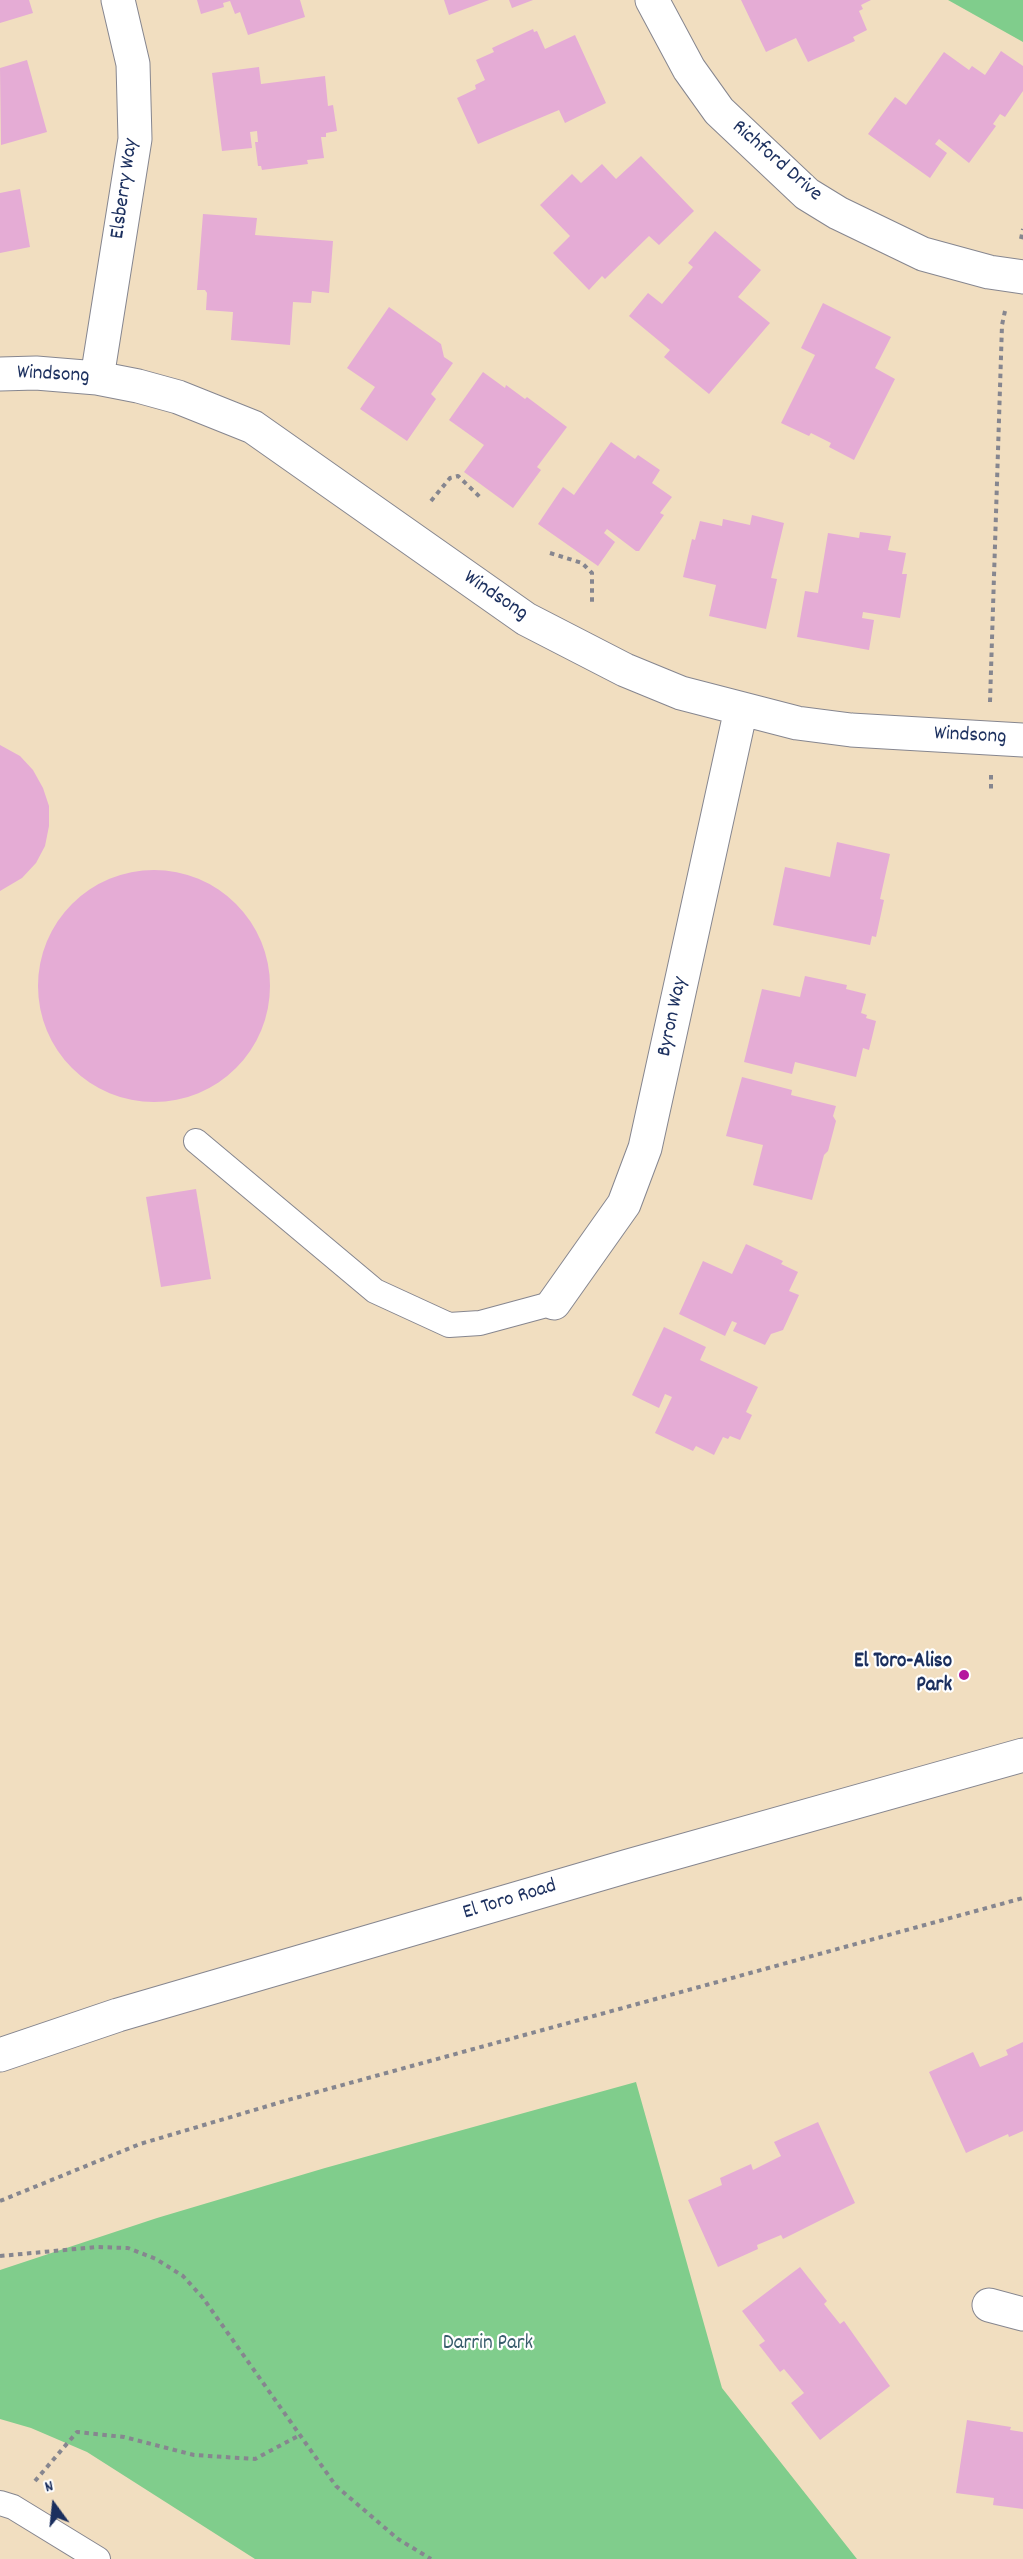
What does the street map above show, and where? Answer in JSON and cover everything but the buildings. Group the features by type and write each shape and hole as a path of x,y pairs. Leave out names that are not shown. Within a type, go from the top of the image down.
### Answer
{"street":[{"name":"Elsberry Way","path":"97,378 135,139 133,63 118,0"},
{"name":"Richford Drive","path":"652,0 689,69 719,111 807,194 838,213 923,254 989,272 1023,277"},
{"name":"Windsong","path":"0,374 36,373 97,378 178,397 254,427 526,620 625,670 681,693 796,723 851,730 1023,740"},
{"name":"Byron Way","path":"554,1303 624,1204 645,1149 741,709"},
{"name":"El Toro Road","path":"0,2055 118,2015 628,1866 1023,1755"},
{"path":"989,2305 1023,2314"}],"lane":[{"path":"196,1141 375,1292 449,1325 480,1323 554,1303"},
{"path":"7,2505 98,2559"}],"path":[{"path":"990,685 1002,325"},
{"path":"431,501 450,478 458,476 481,498"},
{"path":"550,553 582,563 592,573 592,606"},
{"path":"0,2201 140,2144 288,2100 1023,1898"},
{"path":"0,2256 97,2247 129,2248 156,2259 183,2276 203,2298 336,2486 398,2539 431,2559"},
{"path":"7,2505 77,2432 124,2437 194,2455 255,2459 300,2435"}],"green space":[{"path":"948,0 1023,0 1023,42"},
{"name":"Darrin Park","path":"636,2082 722,2388 857,2559 255,2559 87,2452 31,2428 0,2419 0,2270 157,2218 325,2168"}],"place":[{"name":"El Toro-Aliso Park","path":"964,1675"}]}
